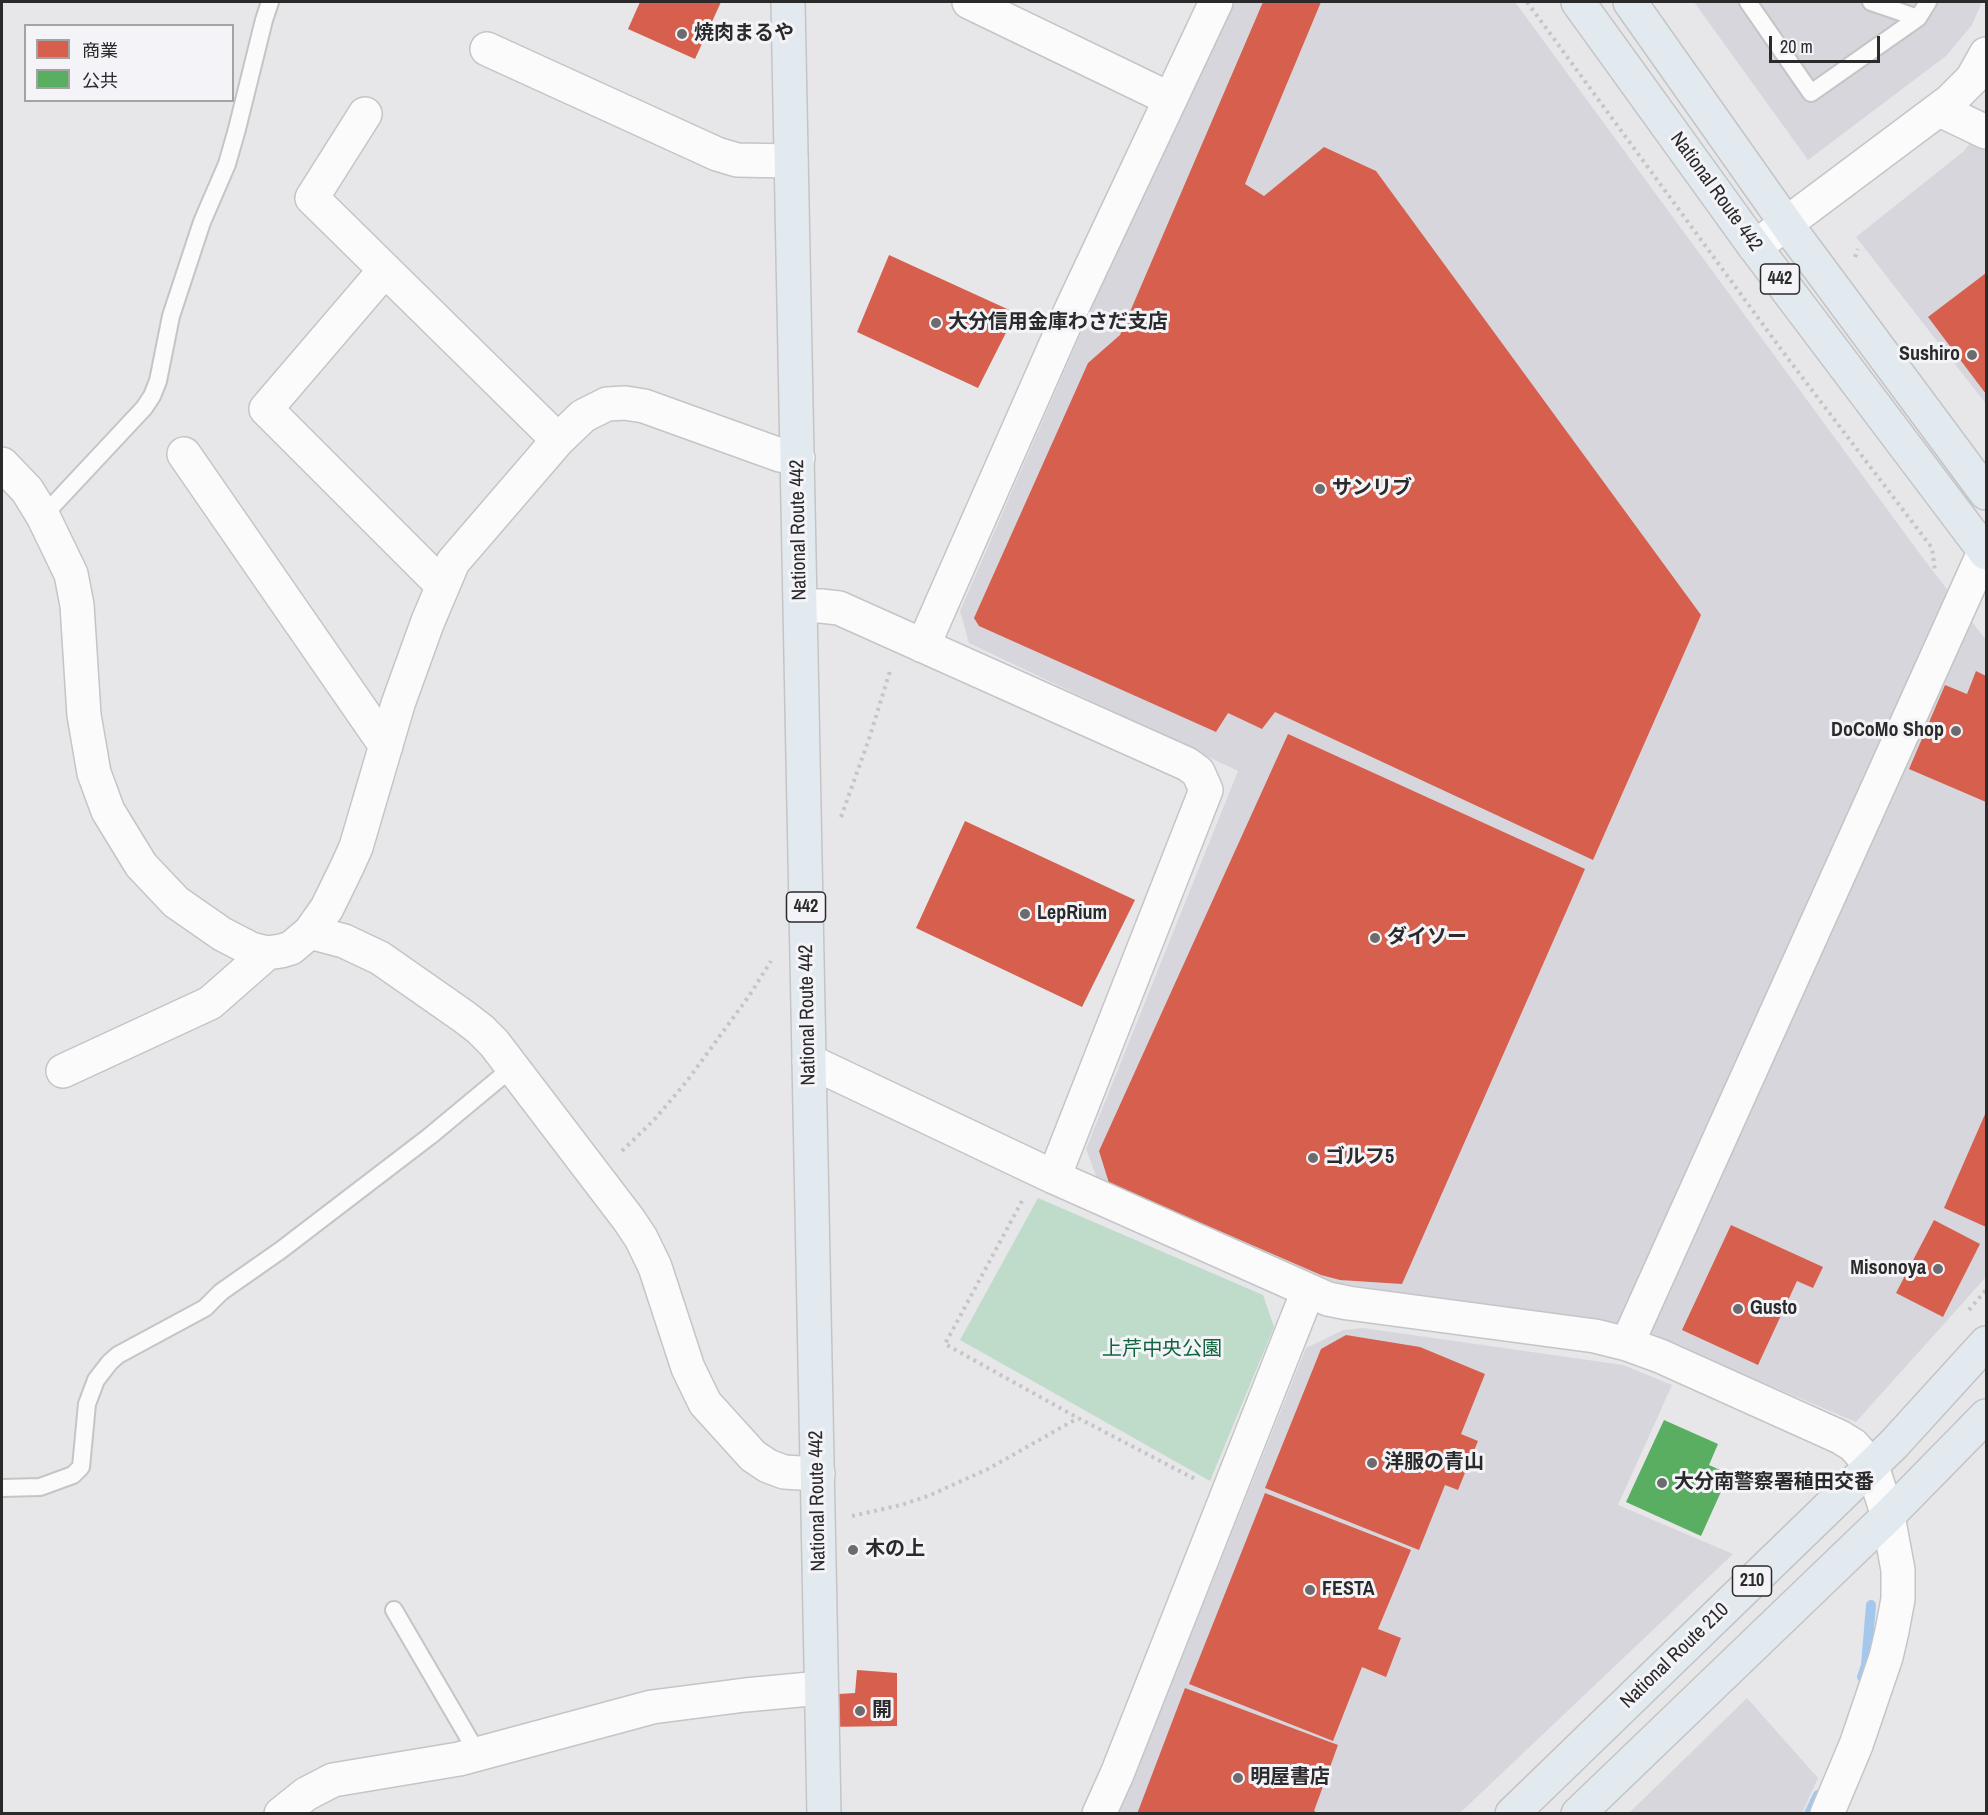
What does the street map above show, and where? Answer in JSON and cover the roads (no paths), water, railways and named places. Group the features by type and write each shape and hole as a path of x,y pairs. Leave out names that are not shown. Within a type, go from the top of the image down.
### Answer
{"highway":[{"name":"National Route 442","path":"788,2 824,1814"},
{"name":"National Route 442","path":"1578,2 1755,247 1986,552"},
{"name":"National Route 442","path":"1630,2 1786,224 1986,493"},
{"name":"National Route 210","path":"1512,1814 1872,1466 1986,1343"},
{"name":"210","path":"1578,1814 1888,1516 1986,1416"}],"street":[{"path":"969,2 1170,99"},
{"path":"923,646 1071,310 1216,2"},
{"path":"487,49 717,154 737,160 791,161"},
{"path":"1755,247 1940,110 1972,79 1986,54"},
{"path":"1940,110 1986,132"},
{"path":"365,114 312,198 558,440"},
{"path":"385,270 266,409 442,585"},
{"path":"2,464 27,490 44,516 70,574 75,594 84,716 94,773 108,812 141,865 176,902 222,934 251,949 267,952 291,948 310,932 327,908 356,846 398,704 442,585 453,562 558,440 583,416 607,404 625,403 644,406 780,455 798,458"},
{"path":"184,454 386,746"},
{"path":"1627,1344 1986,552"},
{"path":"801,606 839,608 1187,764 1198,772 1206,790 1041,1184"},
{"path":"310,932 344,941 380,958 480,1029 513,1067 641,1238 659,1277 691,1375 705,1403 753,1456 768,1466 784,1472 818,1474"},
{"path":"63,1071 210,1003 267,952"},
{"path":"809,1061 1041,1184 1308,1291 1348,1304 1594,1336 1627,1344 1660,1356 1840,1437 1853,1445 1872,1466 1888,1516 1898,1570 1898,1599 1886,1657 1856,1745 1827,1814"},
{"path":"1099,1814 1308,1291"},
{"path":"281,1814 306,1794 333,1780 478,1754 652,1707 821,1688"}],"lane":[{"path":"44,516 144,408 152,396 158,381 171,316 202,222 227,164 270,2"},
{"path":"1748,2 1811,93 1918,18 1928,2"},
{"path":"1871,2 1918,18"},
{"path":"2,1488 40,1487 73,1475 81,1467 87,1404 96,1380 110,1362 135,1345 205,1308 221,1292 281,1250 430,1136 513,1067"},
{"path":"394,1610 478,1754"}],"waterway":[{"path":"1862,1677 1866,1665 1871,1605"},
{"path":"1809,1814 1818,1795"}],"place":[{"name":"焼肉まるや","path":"682,34"},
{"name":"大分信用金庫わさだ支店","path":"936,323"},
{"name":"Sushiro","path":"1972,355"},
{"name":"サンリブ","path":"1320,489"},
{"name":"DoCoMo Shop","path":"1956,731"},
{"name":"LepRium","path":"1025,914"},
{"name":"ダイソー","path":"1375,938"},
{"name":"ゴルフ5","path":"1313,1158"},
{"name":"Misonoya","path":"1938,1269"},
{"name":"Gusto","path":"1738,1309"},
{"name":"洋服の青山","path":"1372,1463"},
{"name":"大分南警察署稙田交番","path":"1662,1483"},
{"name":"木の上","path":"853,1550"},
{"name":"FESTA","path":"1310,1590"},
{"name":"開","path":"860,1711"},
{"name":"明屋書店","path":"1238,1778"}],"park label":[{"name":"上芹中央公園","path":"1162,1350"}]}
